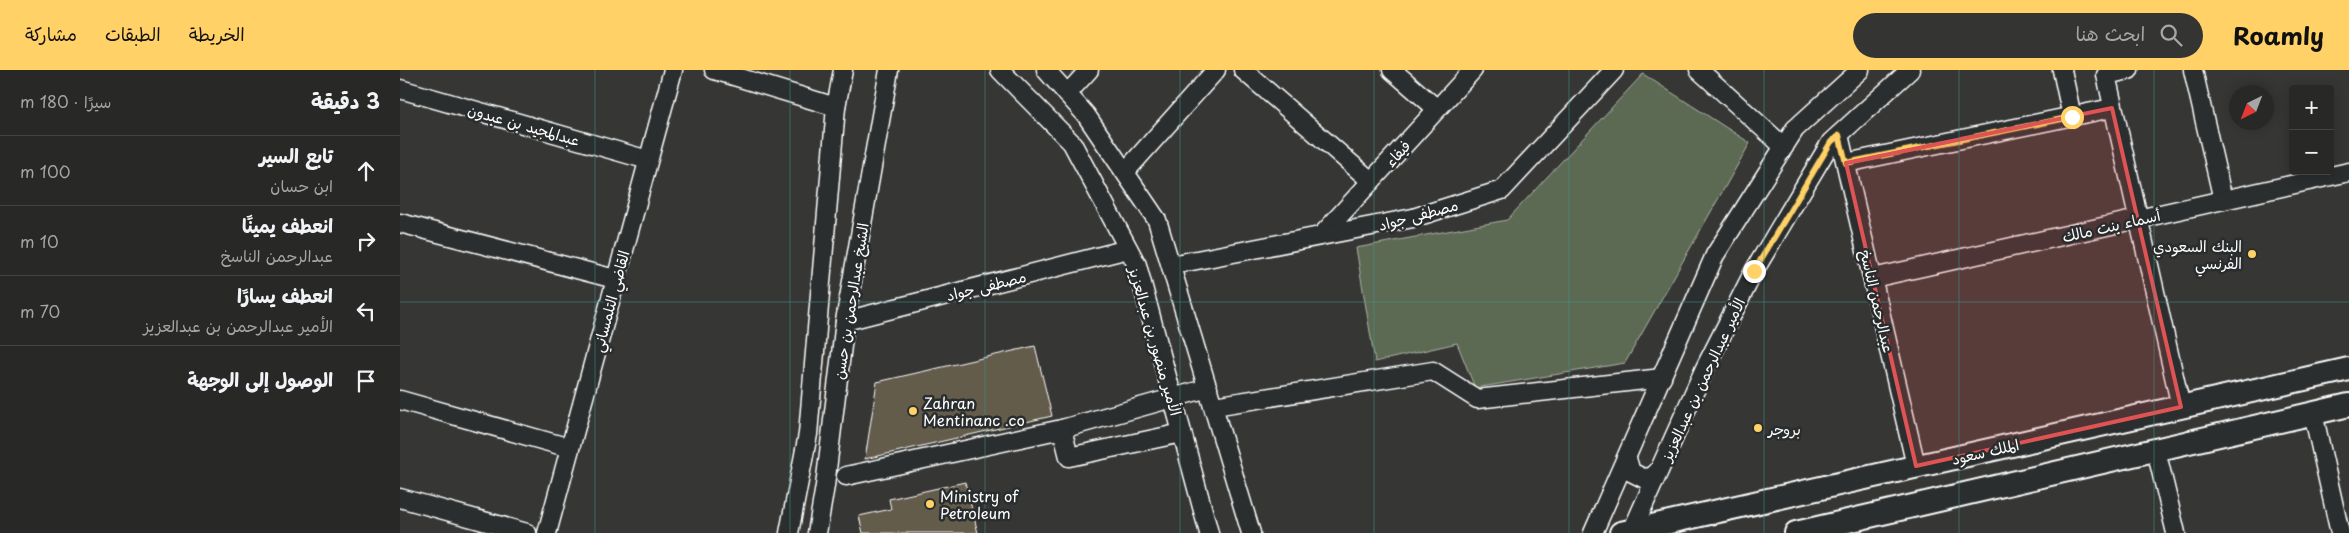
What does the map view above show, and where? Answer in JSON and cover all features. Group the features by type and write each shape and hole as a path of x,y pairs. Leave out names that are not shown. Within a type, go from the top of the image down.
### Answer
{"main road":[{"name":"الملك سعود","path":"1626,532 2349,369"},
{"path":"1796,533 2349,405"}],"street":[{"name":"القاضي التلمساني","path":"547,533 672,70"},
{"path":"714,70 836,107"},
{"name":"الشيخ عبدالرحمن بن حسن","path":"789,533 808,434 836,107 843,70"},
{"name":"الشيخ عبدالرحمن بن حسن","path":"816,533 824,486 845,321 889,70"},
{"name":"الأمير منصور بن عبدالعزيز","path":"1000,70 1072,143 1137,265 1209,533"},
{"path":"1046,70 1086,115 1157,220 1251,533"},
{"path":"1067,94 1089,70"},
{"path":"1125,172 1216,70"},
{"path":"1243,70 1371,181"},
{"path":"1392,70 1437,110"},
{"name":"فيفاء","path":"1321,236 1473,70"},
{"name":"مصطفى جواد","path":"1171,265 1414,218 1502,190 1614,70"},
{"path":"1699,70 1717,76 1784,147"},
{"path":"1593,533 1715,255 1795,129 1860,70"},
{"name":"الأمير عبدالرحمن بن عبدالعزيز","path":"1626,532 1659,470 1705,368 1754,271 1831,142 1910,70"},
{"path":"2062,70 2072,117"},
{"path":"2129,70 2106,75 2181,407"},
{"path":"2193,70 2223,200"},
{"name":"عبدالمجيد بن عبدون","path":"400,88 648,160"},
{"path":"1846,163 2112,108"},
{"name":"عبدالرحمن الناسخ","path":"1839,135 1916,466"},
{"name":"أسماء بنت مالك","path":"1872,278 2349,172"},
{"path":"400,223 616,279"},
{"name":"مصطفى جواد","path":"845,321 1128,249"},
{"path":"1214,406 1433,371 1477,399 1662,378"},
{"path":"846,476 1062,428 1208,388"},
{"path":"400,400 570,448"},
{"path":"2313,413 2340,533"},
{"path":"1062,428 1069,457 1182,434"},
{"path":"2156,450 2176,533"},
{"path":"1627,459 1631,472 1636,476 1648,478 1659,470"},
{"path":"400,498 527,533"}],"highlighted area":[{"path":"2112,108 2181,407 1916,466 1846,163"}],"green space":[{"path":"1643,74 1750,143 1625,363 1475,388 1457,343 1375,362 1356,248 1507,220"}],"building":[{"path":"1035,346 1052,416 865,459 877,382"},
{"name":"Ministry of Petroleum","path":"965,482 978,533 863,533 859,516 891,509 889,499"}],"place":[{"name":"البنك السعودي الفرنسي","path":"2252,254"},
{"name":"Zahran Mentinanc .co","path":"913,411"},
{"name":"بروجر","path":"1758,428"},
{"name":"Ministry of Petroleum","path":"930,504"}],"route":[{"path":"1754,271 1831,142 1839,135 1846,163 2072,117"}]}
